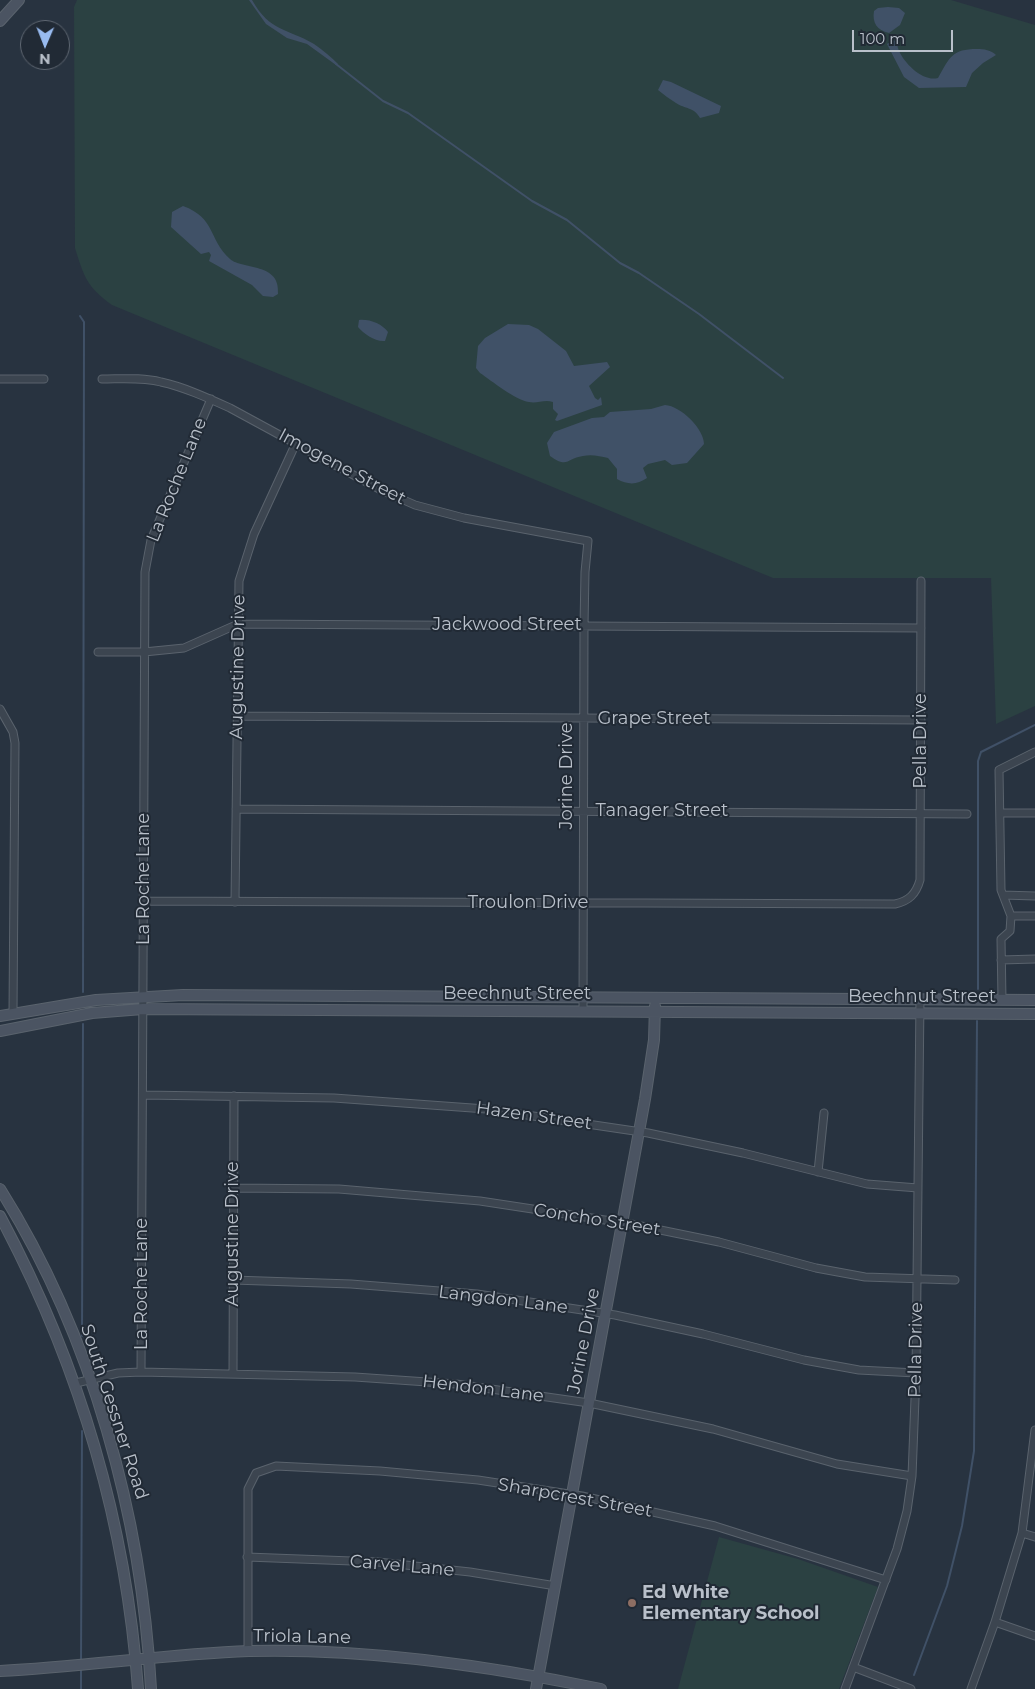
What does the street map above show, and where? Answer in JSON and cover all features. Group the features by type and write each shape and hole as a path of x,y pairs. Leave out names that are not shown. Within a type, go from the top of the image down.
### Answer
{"main road":[{"path":"0,21 19,0"},
{"path":"282,995 282,1010"},
{"name":"Beechnut Street","path":"0,1016 96,1000 143,996 583,996 1035,1000"},
{"path":"440,996 440,1010"},
{"name":"Jorine Drive","path":"536,1689 651,1063 655,997"},
{"path":"788,998 788,1012"},
{"name":"Beechnut Street","path":"0,1031 92,1013 143,1009 1035,1014"},
{"name":"South Gessner Road","path":"0,1189 12,1207 66,1316 90,1380 130,1519 150,1660 152,1689"},
{"name":"South Gessner Road","path":"0,1215 40,1296 76,1384 115,1522 138,1689"},
{"path":"115,1522 130,1519"},
{"name":"Triola Lane","path":"0,1671 248,1651 348,1653 457,1664 539,1676 601,1689"}],"street":[{"path":"0,380 44,379"},
{"name":"Imogene Street","path":"102,379 141,379 160,382 210,399 296,443 381,490 415,505 464,518 588,541"},
{"name":"La Roche Lane","path":"141,1372 144,1095 144,652 147,554 210,399"},
{"name":"Augustine Drive","path":"235,902 238,624 241,571 254,534 296,443"},
{"name":"Jorine Drive","path":"583,1010 584,626 585,572 588,541"},
{"name":"Pella Drive","path":"910,898 916,892 920,880 921,581"},
{"name":"Jackwood Street","path":"98,652 144,652 186,647 238,624 921,628"},
{"path":"0,710 13,732 15,743 13,1013"},
{"name":"Grape Street","path":"237,716 921,720"},
{"path":"1002,1000 1001,939 1010,931 1011,916 1003,895 999,770 1035,752"},
{"name":"Tanager Street","path":"236,809 967,814"},
{"path":"1000,813 1035,813"},
{"path":"1003,895 1035,896"},
{"name":"Troulon Drive","path":"144,901 895,904 910,898"},
{"path":"1011,916 1035,916"},
{"path":"1001,960 1035,960"},
{"name":"Pella Drive","path":"845,1689 886,1580 907,1511 912,1476 916,1373 920,999"},
{"name":"Hazen Street","path":"144,1095 334,1098 486,1109 639,1131 867,1184 918,1188"},
{"name":"Augustine Drive","path":"232,1372 234,1096"},
{"path":"818,1172 824,1113"},
{"name":"Concho Street","path":"234,1188 339,1189 470,1200 622,1222 719,1242 816,1268 865,1277 955,1280"},
{"path":"0,1215 12,1207"},
{"name":"Langdon Lane","path":"233,1280 351,1284 477,1294 606,1313 703,1334 804,1360 859,1370 916,1373"},
{"name":"Hendon Lane","path":"76,1384 118,1373 141,1372 232,1372 456,1384 589,1403 713,1429 837,1464 912,1476"},
{"path":"971,1689 995,1622 1022,1533 1035,1430"},
{"name":"Sharpcrest Street","path":"247,1557 248,1489 256,1474 276,1466 380,1471 478,1480 573,1495 715,1526 886,1580"},
{"path":"1022,1533 1035,1538"},
{"path":"247,1557 248,1651"},
{"name":"Carvel Lane","path":"247,1557 378,1562 470,1572 556,1586"},
{"path":"995,1622 1035,1636"},
{"path":"853,1667 911,1689"}],"green space":[{"path":"77,0 951,0 1035,25 1035,706 996,724 991,578 773,578 112,305 97,293 88,281 75,248 74,7"},
{"path":"719,1537 798,1559 878,1587 839,1689 678,1689"}],"water":[{"path":"249,0 252,0 265,18 272,24 314,44 338,64 336,65 307,44 287,38 266,24"},
{"path":"878,8 899,8 905,13 900,25 889,33 881,30 876,25 874,19 874,11"},
{"path":"894,40 902,56 910,66 921,75 932,79 938,78 949,60 962,51 982,49 996,55 972,73 966,87 919,88 904,77 887,44"},
{"path":"663,80 721,106 719,113 700,118 692,110 679,105 658,90"},
{"path":"183,206 194,211 207,223 218,244 230,259 260,269 273,277 277,284 278,294 273,297 263,296 252,285 209,261 211,255 209,252 201,254 171,227 172,212"},
{"path":"359,320 379,324 388,332 385,341 374,339 363,332 358,327"},
{"path":"508,324 529,325 538,329 566,351 574,366 607,362 610,367 589,386 595,398 598,400 601,397 602,405 557,421 555,420 558,414 553,409 553,402 523,401 480,373 476,368 478,346 485,338"},
{"path":"665,405 678,409 690,419 696,425 703,438 704,444 687,463 672,465 665,460 648,464 643,468 647,478 640,482 632,483 617,479 617,469 608,458 586,455 567,462 560,462 550,456 547,443 554,432 592,418 604,417 610,412 651,409"}],"waterway":[{"path":"336,64 383,101 408,113 532,201 567,220 620,263 639,273 699,314 783,378"},
{"path":"80,316 84,322 83,992"},
{"path":"978,989 978,761 981,752 1035,725"},
{"path":"914,1675 947,1586 962,1526 974,1451 977,1021"},
{"path":"82,1336 83,1024"},
{"path":"81,1662 82,1431"},
{"path":"81,1669 81,1689"}],"place":[{"name":"Ed White Elementary School","path":"632,1603"}]}
